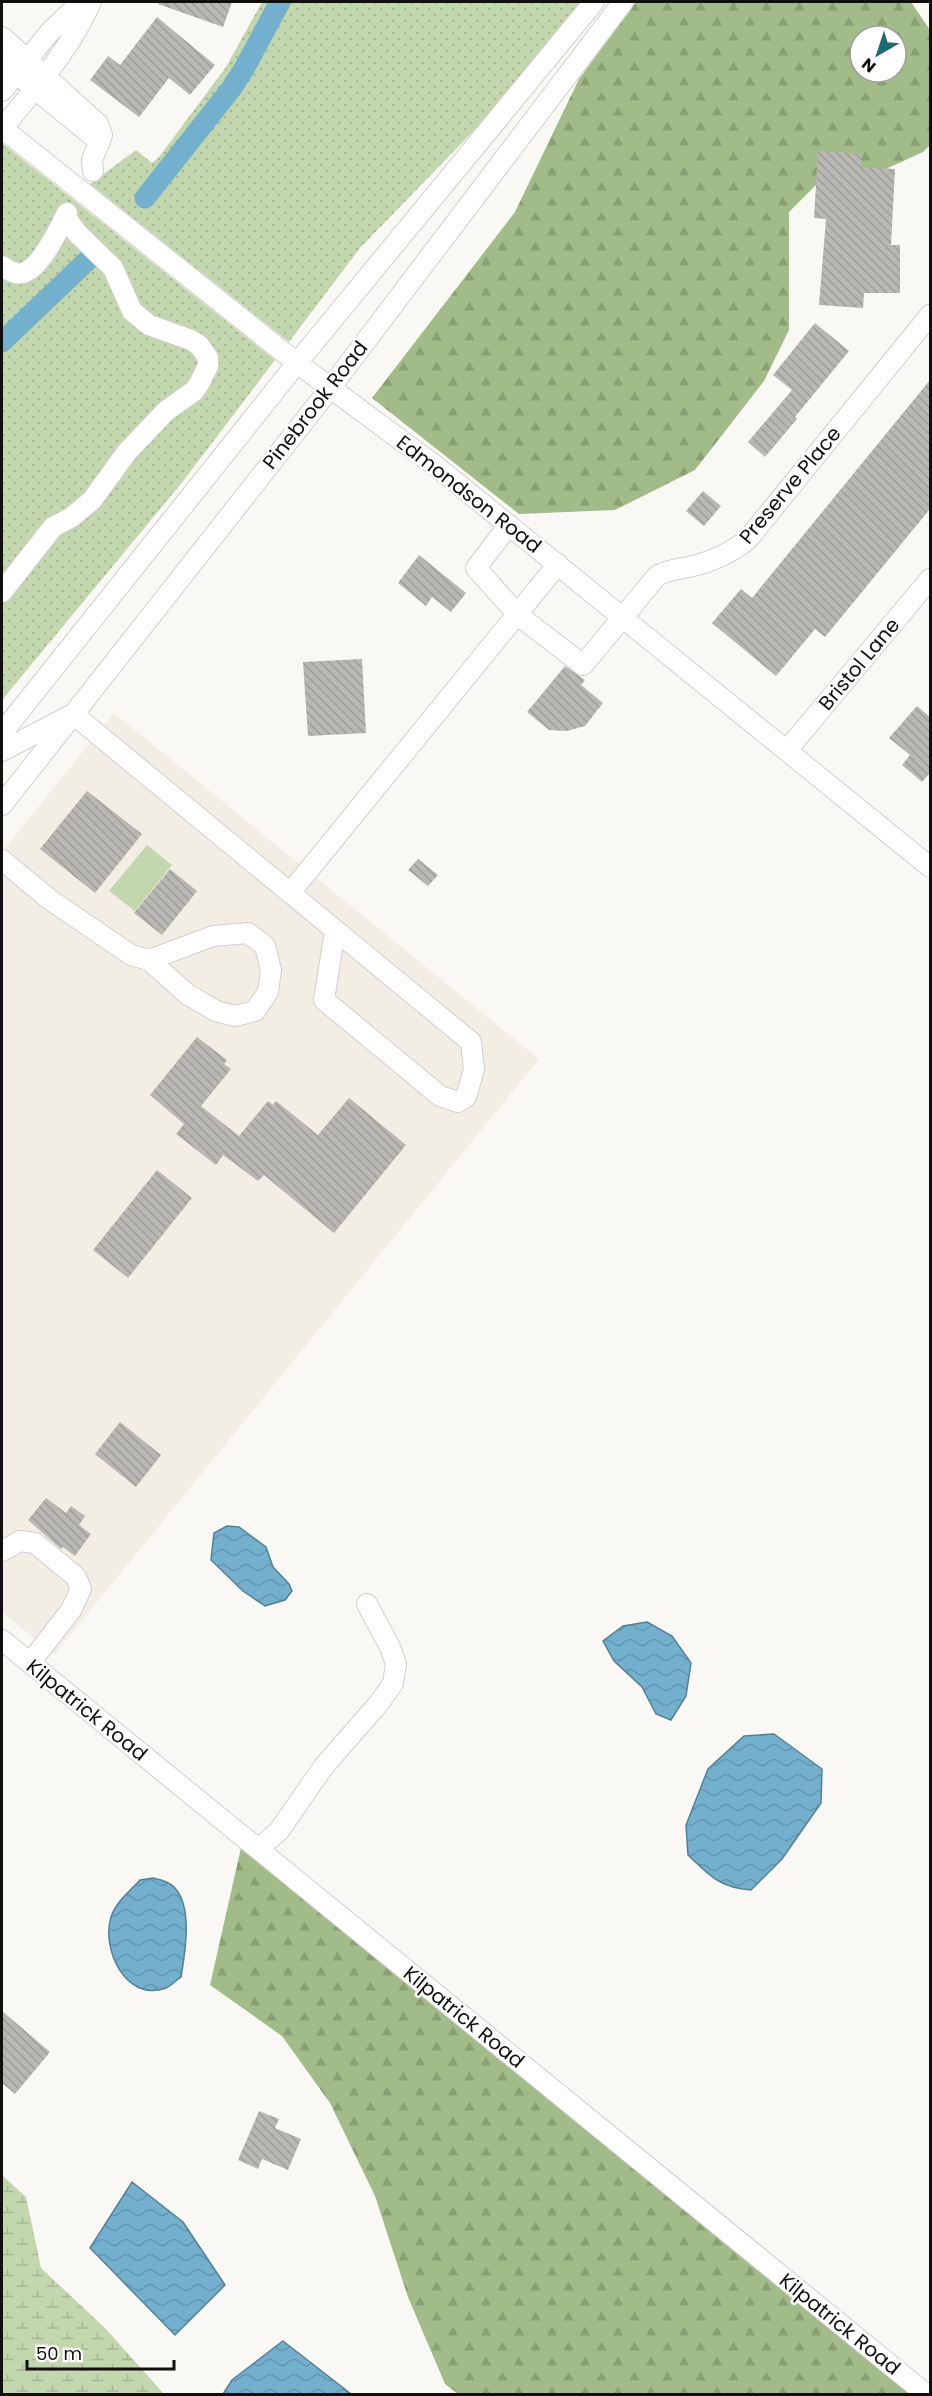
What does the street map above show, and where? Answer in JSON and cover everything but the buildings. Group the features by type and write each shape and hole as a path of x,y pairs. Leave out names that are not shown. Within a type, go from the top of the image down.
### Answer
{"street":[{"path":"2,91 15,65 81,2"},
{"path":"2,129 73,39 91,2"},
{"name":"Pinebrook Road","path":"2,733 297,363 594,2"},
{"name":"Pinebrook Road","path":"2,805 331,387 623,2"},
{"path":"2,37 15,65 40,82 100,142 92,160 93,171"},
{"name":"Edmondson Road","path":"2,129 297,363 437,467 788,749 930,867"},
{"path":"2,266 15,273 29,270 43,255 67,213 67,219 77,233 113,268 132,311 148,325 199,345 208,358 208,366 194,391 165,411 127,452 92,500 72,517 53,527 2,592"},
{"name":"Preserve Place","path":"518,615 583,665 657,576 668,571 714,560 748,539 930,315"},
{"path":"509,525 476,568 518,615"},
{"path":"290,893 558,564"},
{"name":"Bristol Lane","path":"788,749 930,579"},
{"path":"2,751 73,714 471,1042 474,1069 466,1097 458,1102 440,1096 324,1000 335,931"},
{"path":"2,860 49,899 130,955 149,960 187,994 216,1011 235,1016 255,1011 268,992 272,970 265,946 248,933 213,936 149,960"},
{"path":"2,1551 21,1541 35,1544 76,1577 81,1589 71,1610 30,1663"},
{"path":"258,1849 279,1831 324,1766 380,1702 393,1683 396,1664 390,1647 367,1604"},
{"name":"Kilpatrick Road","path":"2,1640 926,2394"}],"shaded area":[{"path":"114,713 539,1059 54,1655 2,1612 2,852"}],"green space":[{"path":"262,2 581,2 485,119 360,248 289,342 90,184 136,150 152,163 159,157 226,67"},
{"path":"636,2 911,2 930,30 930,145 923,152 877,173 817,184 789,212 789,330 764,381 695,470 615,510 519,514 372,398 515,212 579,79"},
{"path":"2,143 275,360 184,480 2,700"},
{"path":"147,845 172,865 135,911 109,891"},
{"path":"243,1839 918,2394 458,2394 445,2384 408,2297 375,2196 330,2103 282,2036 210,1985"},
{"path":"2,2175 26,2197 41,2268 106,2329 164,2394 2,2394"}],"water":[{"path":"227,1526 239,1527 266,1547 273,1567 289,1584 292,1591 285,1600 265,1606 243,1591 211,1560 214,1533"},
{"path":"647,1622 672,1636 691,1663 686,1696 671,1720 656,1714 642,1687 614,1661 603,1641 623,1626"},
{"path":"774,1734 822,1769 821,1803 782,1859 751,1890 731,1887 709,1875 688,1855 686,1825 708,1769 744,1736"},
{"path":"153,1878 171,1884 181,1897 186,1931 181,1977 166,1988 152,1991 139,1988 128,1981 120,1970 113,1957 109,1930 116,1906 140,1880"},
{"path":"132,2182 183,2222 225,2285 175,2335 90,2248"},
{"path":"283,2341 351,2394 223,2394 232,2380"}],"waterway":[{"path":"145,198 231,89 280,2"},
{"path":"2,342 90,258"}]}
